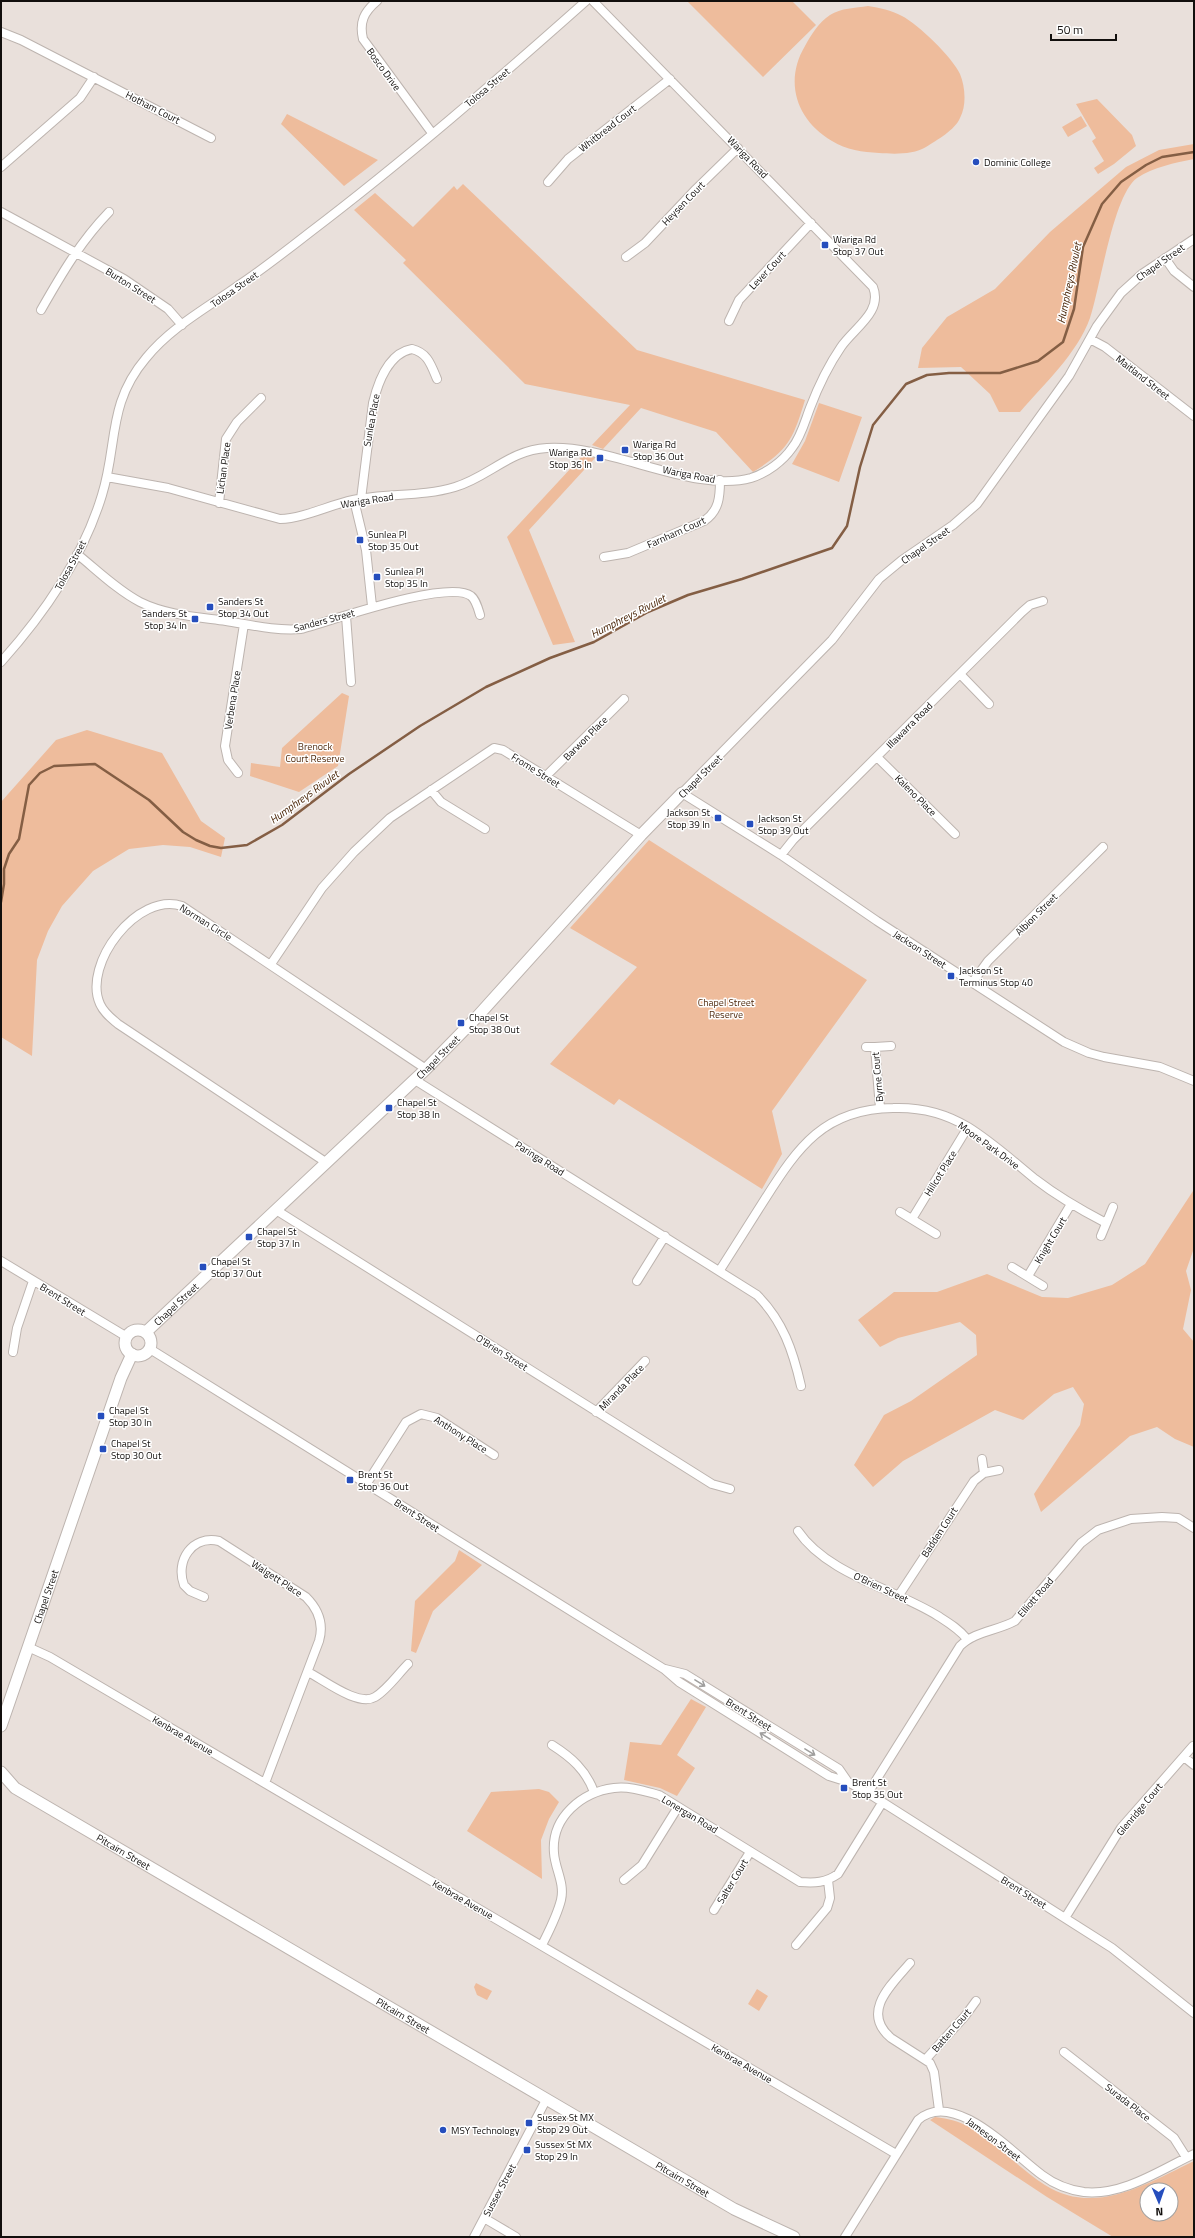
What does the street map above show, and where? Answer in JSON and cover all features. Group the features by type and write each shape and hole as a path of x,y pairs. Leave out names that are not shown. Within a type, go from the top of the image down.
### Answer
{"street":[{"name":"Bosco Drive","path":"377,1 363,18 361,25 363,39 432,134"},
{"name":"Tolosa Street","path":"1,662 42,612 77,554 98,509 107,477 115,418 130,381 155,348 182,325 238,286 317,227 432,134 586,1"},
{"name":"Wariga Road","path":"107,477 152,484 280,519 298,517 357,499 454,487 472,480 511,457 546,448 592,451 689,476 720,480 752,478 772,467 788,454 796,442 818,387 831,363 842,346 876,304 875,292 870,282 593,1"},
{"name":"Hotham Court","path":"3,35 21,40 211,138"},
{"path":"1,167 80,98 94,77"},
{"name":"Whitbread Court","path":"548,182 568,159 670,79"},
{"name":"Heysen Court","path":"626,257 645,244 696,189 738,148"},
{"name":"Burton Street","path":"1,212 124,279 168,309 182,325"},
{"path":"41,310 75,252 109,212"},
{"name":"Lever Court","path":"729,321 739,300 812,223"},
{"name":"Chapel Street","path":"146,1332 415,1080 476,1018 640,835 832,640 879,579 902,560 953,525 977,504 1069,376 1107,310 1121,293 1142,274 1194,239"},
{"path":"1165,258 1174,271 1194,287"},
{"name":"Maitland Street","path":"1090,339 1105,347 1194,416"},
{"name":"Sunlea Place","path":"372,606 366,550 357,499 376,390 384,373 401,354 412,349 427,357 437,379"},
{"name":"Lichan Place","path":"219,503 226,439 237,422 261,398"},
{"name":"Farnham Court","path":"604,557 628,553 711,517 718,506 720,480"},
{"name":"Sanders Street","path":"77,554 124,592 142,603 179,614 244,624 290,630 301,629 346,616 372,606 415,596 458,592 471,596 475,601 480,615"},
{"name":"Illawarra Road","path":"781,855 793,840 1022,612 1030,605 1043,601"},
{"path":"346,616 351,682"},
{"name":"Verbena Place","path":"238,773 228,760 225,746 244,624"},
{"path":"960,674 989,704"},
{"name":"Barwon Place","path":"546,776 624,699"},
{"name":"Frome Street","path":"271,964 318,894 354,852 390,818 494,748 503,750 640,835"},
{"name":"Kaleno Place","path":"877,756 955,834"},
{"path":"431,790 441,802 485,830"},
{"name":"Jackson Street","path":"682,793 781,855 972,983 1077,1049 1104,1058 1160,1067 1194,1082"},
{"name":"Albion Street","path":"972,983 988,961 1103,848"},
{"name":"Norman Circle","path":"326,1163 110,1018 104,1011 97,994 97,984 103,961 115,938 135,917 145,910 160,903 175,904 190,910 426,1069"},
{"name":"Byrne Court","path":"866,1048 892,1046"},
{"name":"Byrne Court","path":"875,1047 880,1108"},
{"name":"Paringa Road","path":"415,1080 720,1270 756,1295 775,1316 791,1347 800,1386"},
{"name":"Moore Park Drive","path":"720,1270 785,1167 801,1147 823,1128 838,1120 880,1108 914,1108 951,1118 968,1127 1071,1204 1106,1223"},
{"name":"Hillcot Place","path":"912,1219 968,1127"},
{"name":"Knight Court","path":"1028,1276 1071,1204"},
{"path":"1101,1236 1113,1208"},
{"name":"O'Brien Street","path":"276,1210 712,1484 730,1489"},
{"path":"900,1212 936,1234"},
{"path":"637,1281 665,1236"},
{"name":"Brent Street","path":"1,1260 127,1337"},
{"path":"1012,1267 1043,1286"},
{"path":"14,1352 17,1328 34,1281"},
{"path":"133,1331 146,1332 150,1338 150,1349 140,1356 132,1354 125,1345 127,1337 133,1331"},
{"name":"Brent Street","path":"150,1349 664,1669 678,1682 822,1772 848,1782 868,1793 1065,1918 1112,1948 1194,2013"},
{"name":"Chapel Street","path":"1,1726 120,1378 132,1354"},
{"name":"Miranda Place","path":"596,1412 645,1361"},
{"name":"Anthony Place","path":"367,1483 406,1422 421,1414 436,1418 494,1455"},
{"path":"982,1459 984,1474"},
{"name":"Badden Court","path":"899,1594 974,1481 984,1474 999,1470"},
{"name":"Elliott Road","path":"967,1639 1015,1621 1081,1543 1098,1530 1131,1519 1162,1517 1178,1518 1194,1528"},
{"name":"O'Brien Street","path":"798,1531 810,1546 822,1556 854,1574 920,1605 956,1628 967,1639"},
{"name":"Walgett Place","path":"204,1597 186,1588 182,1581 182,1575 189,1549 198,1541 219,1541 306,1597 316,1610 321,1634 265,1783"},
{"path":"868,1793 960,1646 967,1639"},
{"name":"Kenbrae Avenue","path":"28,1647 50,1658 265,1783 896,2154"},
{"path":"308,1672 352,1697 365,1700 376,1697 408,1664"},
{"path":"552,1745 574,1761 588,1777 594,1792"},
{"name":"Glenridge Court","path":"1065,1918 1121,1828 1193,1746"},
{"path":"1184,1757 1194,1765"},
{"path":"1,1772 1,1777"},
{"name":"Pitcairn Street","path":"1,1772 15,1788 546,2100 734,2209 794,2237"},
{"name":"Pitcairn Street","path":"1,1787 15,1788"},
{"name":"Lonergan Road","path":"542,1945 561,1900 562,1884 554,1852 556,1837 562,1820 570,1808 594,1792 615,1788 638,1789 659,1795 800,1882 816,1883 828,1880"},
{"path":"796,1945 827,1908 830,1898 828,1880 838,1874 882,1803"},
{"path":"624,1880 642,1865 678,1807"},
{"name":"Salter Court","path":"714,1910 750,1852"},
{"path":"845,2237 918,2120 927,2113 939,2110 934,2072 926,2059 891,2038 885,2033 879,2021 878,2009 882,1998 910,1963"},
{"name":"Batten Court","path":"926,2059 965,2016 976,2001"},
{"name":"Surada Place","path":"1064,2052 1174,2138 1190,2155"},
{"name":"Sussex Street","path":"474,2237 546,2100"},
{"name":"Jameson Street","path":"939,2110 970,2119 1043,2176 1062,2186 1084,2192 1106,2191 1125,2187 1190,2155"},
{"path":"484,2218 516,2237"}],"green space":[{"path":"687,1 792,1 816,25 763,77"},
{"path":"868,6 890,11 909,20 943,51 960,74 963,84 964,107 958,122 950,131 921,150 909,153 890,154 873,153 843,147 820,132 810,122 802,111 797,99 795,73 799,59 807,42 822,21 839,11"},
{"path":"1097,99 1132,135 1136,146 1114,164 1098,174 1094,168 1104,161 1092,141 1096,138 1076,104"},
{"path":"287,114 378,160 344,186 281,124"},
{"path":"1081,116 1087,126 1068,137 1062,127"},
{"path":"1194,144 1194,159 1164,166 1143,174 1128,188 1114,222 1094,304 1084,331 1077,344 1059,368 1020,412 999,412 990,394 961,367 918,368 922,348 947,317 995,289 1050,232 1126,167 1159,150"},
{"path":"463,184 637,350 805,400 793,434 782,450 775,457 753,472 716,432 641,408 603,449 592,445 630,405 525,384 403,263 406,260 354,210 375,193 413,227 454,186 457,190"},
{"path":"819,403 862,417 839,482 792,464 805,441"},
{"path":"584,454 595,458 529,530 575,642 553,645 507,537"},
{"name":"Brenock Court Reserve","path":"342,693 349,696 338,766 299,792 250,776 251,763 280,767 282,748"},
{"path":"87,730 162,753 201,821 225,838 221,857 190,847 163,845 129,849 93,871 62,906 48,931 37,960 32,1056 1,1037 1,802 56,740"},
{"name":"Chapel Street Reserve","path":"649,840 867,980 772,1111 782,1154 762,1189 619,1099 614,1105 550,1064 637,967 570,928"},
{"path":"1193,1191 1194,1248 1186,1271 1191,1290 1183,1329 1194,1342 1194,1447 1175,1439 1157,1427 1130,1436 1041,1512 1034,1494 1080,1425 1084,1404 1073,1387 1054,1394 1023,1420 995,1410 903,1461 873,1487 854,1465 884,1415 911,1401 977,1355 976,1335 960,1322 898,1338 880,1347 858,1320 894,1292 937,1292 987,1274 1042,1297 1068,1298 1112,1285 1145,1264"},
{"path":"459,1550 482,1565 433,1611 416,1653 411,1651 415,1601 455,1561"},
{"path":"691,1699 706,1707 677,1755 695,1768 677,1796 660,1788 624,1780 630,1742 661,1745"},
{"path":"539,1789 549,1792 559,1802 549,1819 541,1840 542,1879 467,1831 491,1792"},
{"path":"476,1983 492,1991 487,2000 477,1995 474,1987"},
{"path":"757,1989 768,1996 759,2011 748,2004"},
{"path":"935,2117 945,2118 969,2127 1045,2185 1064,2194 1083,2198 1102,2197 1139,2187 1139,2222 1179,2222 1179,2182 1151,2182 1194,2161 1194,2237 1113,2237 1047,2197 930,2120"}],"waterway":[{"name":"Humphreys Rivulet","path":"1,902 4,884 4,869 9,854 19,839 29,785 40,773 54,766 95,764 149,800 183,832 196,840 210,846 221,848 247,845 282,825 349,774 420,726 486,687 550,658 594,642 648,612 688,595 742,579 832,548 847,526 860,467 873,425 906,384 927,375 949,373 1000,373 1038,361 1063,342 1074,309 1083,247 1102,204 1121,182 1146,165 1162,157 1194,152"}],"place":[{"name":"Dominic College","path":"976,162"},
{"name":"Wariga Rd Stop 37 Out","path":"825,245"},
{"name":"Wariga Rd Stop 36 Out","path":"625,450"},
{"name":"Wariga Rd Stop 36 In","path":"600,458"},
{"name":"Sunlea Pl Stop 35 Out","path":"360,540"},
{"name":"Sunlea Pl Stop 35 In","path":"377,577"},
{"name":"Sanders St Stop 34 Out","path":"210,607"},
{"name":"Sanders St Stop 34 In","path":"195,619"},
{"name":"Jackson St Stop 39 In","path":"718,818"},
{"name":"Jackson St Stop 39 Out","path":"750,824"},
{"name":"Jackson St Terminus Stop 40","path":"951,976"},
{"name":"Chapel St Stop 38 Out","path":"461,1023"},
{"name":"Chapel St Stop 38 In","path":"389,1108"},
{"name":"Chapel St Stop 37 In","path":"249,1237"},
{"name":"Chapel St Stop 37 Out","path":"203,1267"},
{"name":"Chapel St Stop 30 In","path":"101,1416"},
{"name":"Chapel St Stop 30 Out","path":"103,1449"},
{"name":"Brent St Stop 36 Out","path":"350,1480"},
{"name":"Brent St Stop 35 Out","path":"844,1788"},
{"name":"Sussex St MX Stop 29 Out","path":"529,2123"},
{"name":"MSY Technology","path":"443,2130"},
{"name":"Sussex St MX Stop 29 In","path":"527,2150"}]}
